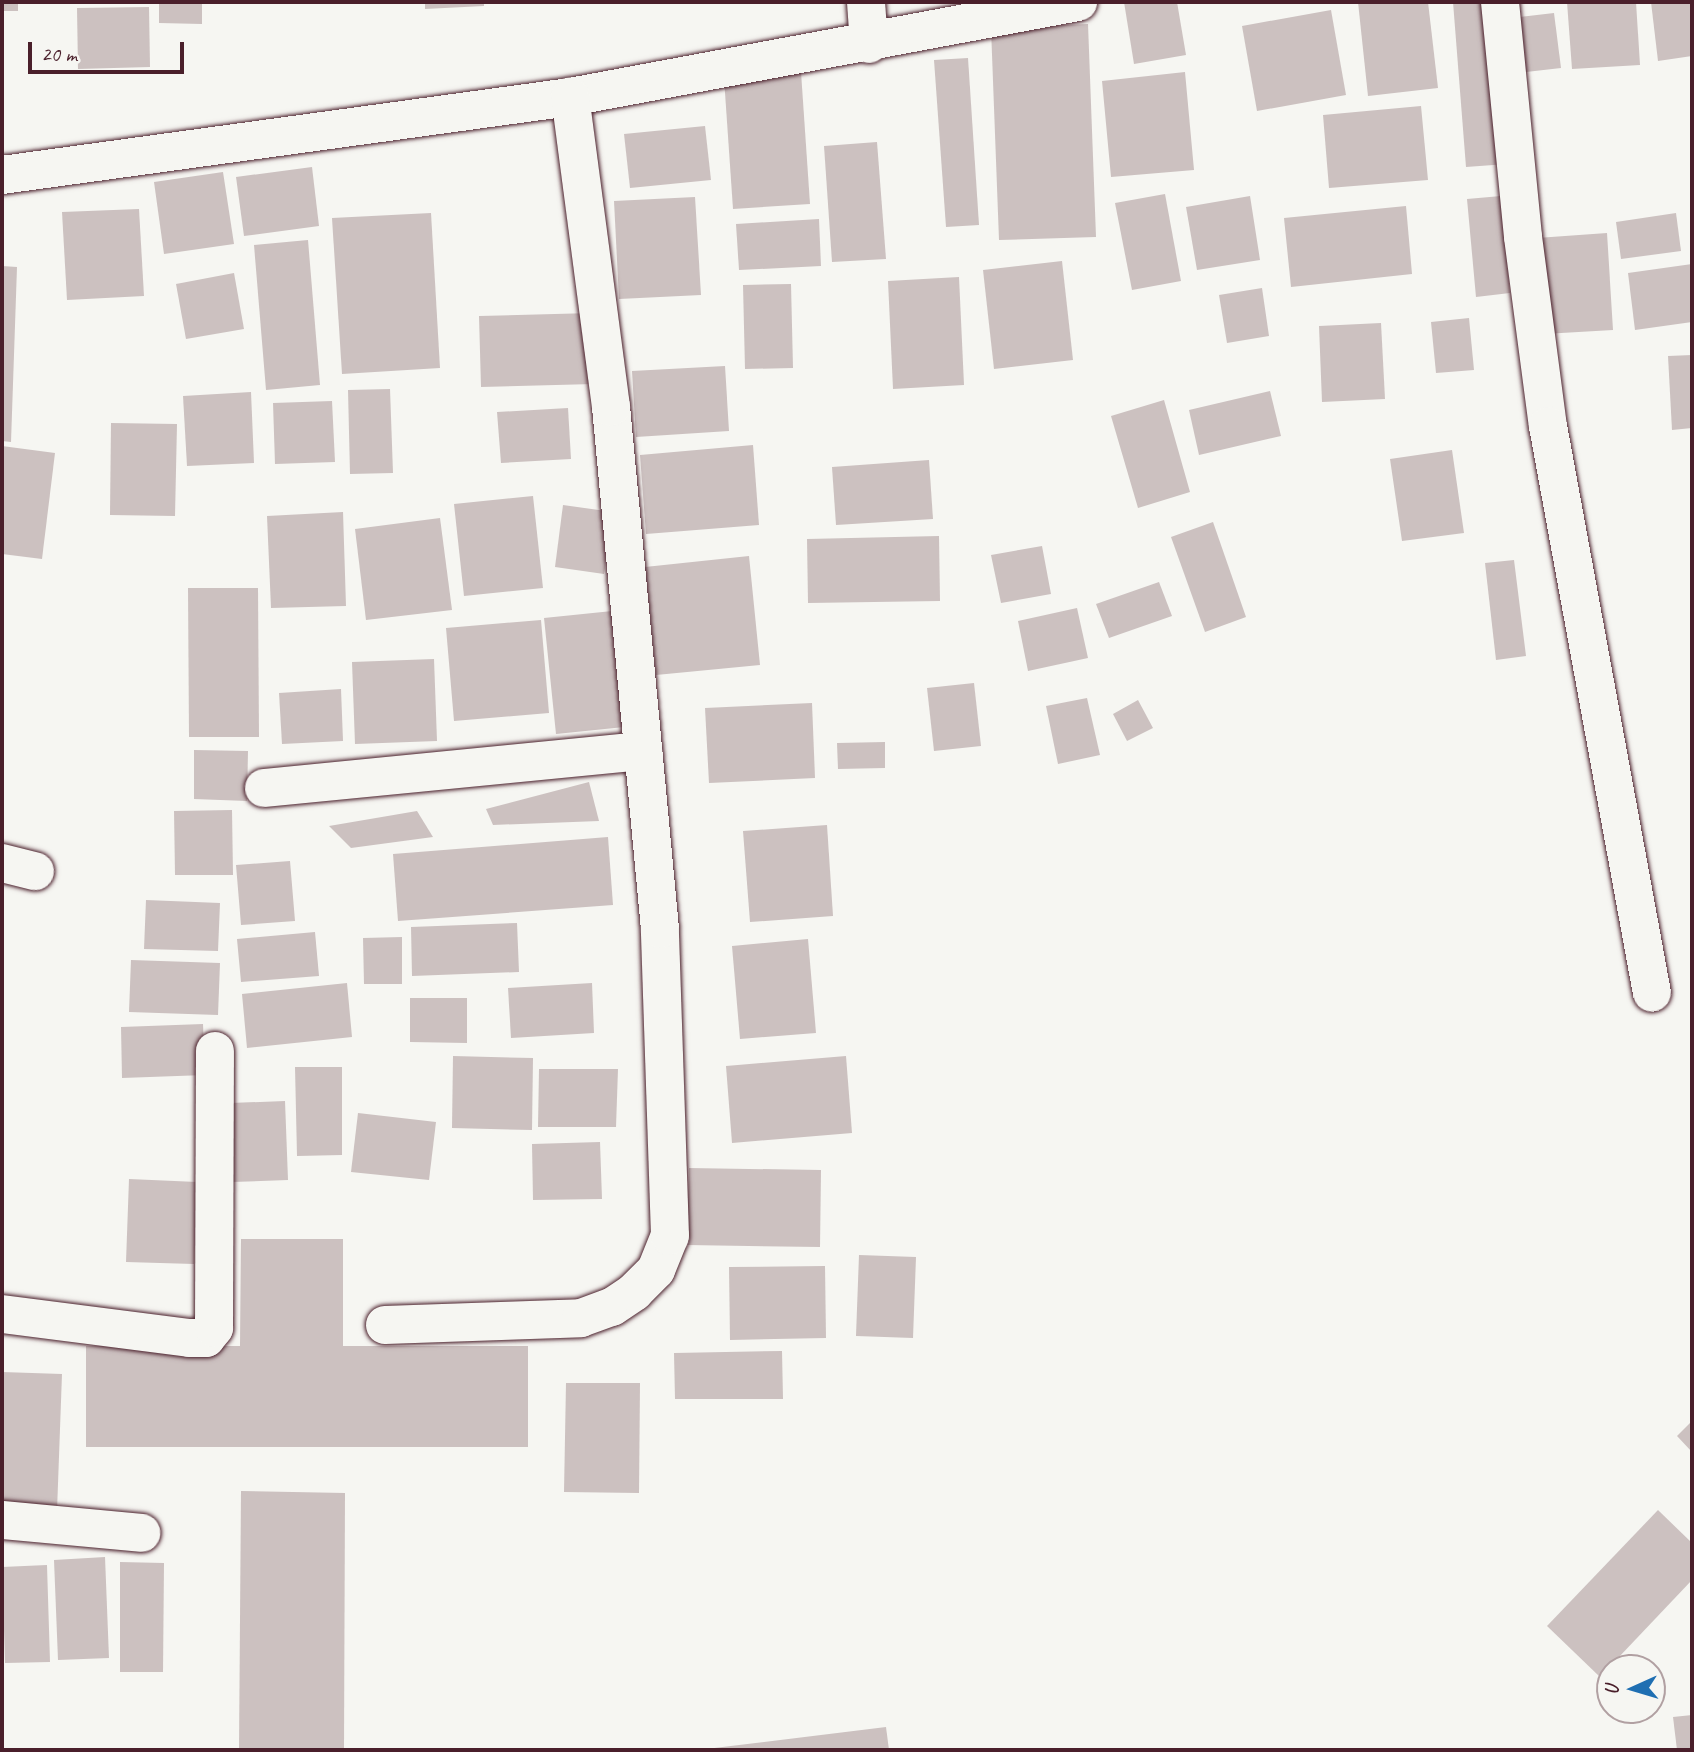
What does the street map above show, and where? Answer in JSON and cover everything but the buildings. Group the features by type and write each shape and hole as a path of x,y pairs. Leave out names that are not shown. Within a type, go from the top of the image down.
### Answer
{"street":[{"path":"866,2 869,44"},
{"path":"2,175 570,97 869,44 1078,2"},
{"path":"1500,2 1523,237 1548,426 1652,993"},
{"path":"385,1325 581,1318 612,1307 656,1270 670,1236 660,929 611,407 570,97"},
{"path":"264,788 643,751"},
{"path":"2,1314 206,1338 214,1328 215,1051"},
{"path":"2,1520 141,1533"}]}
